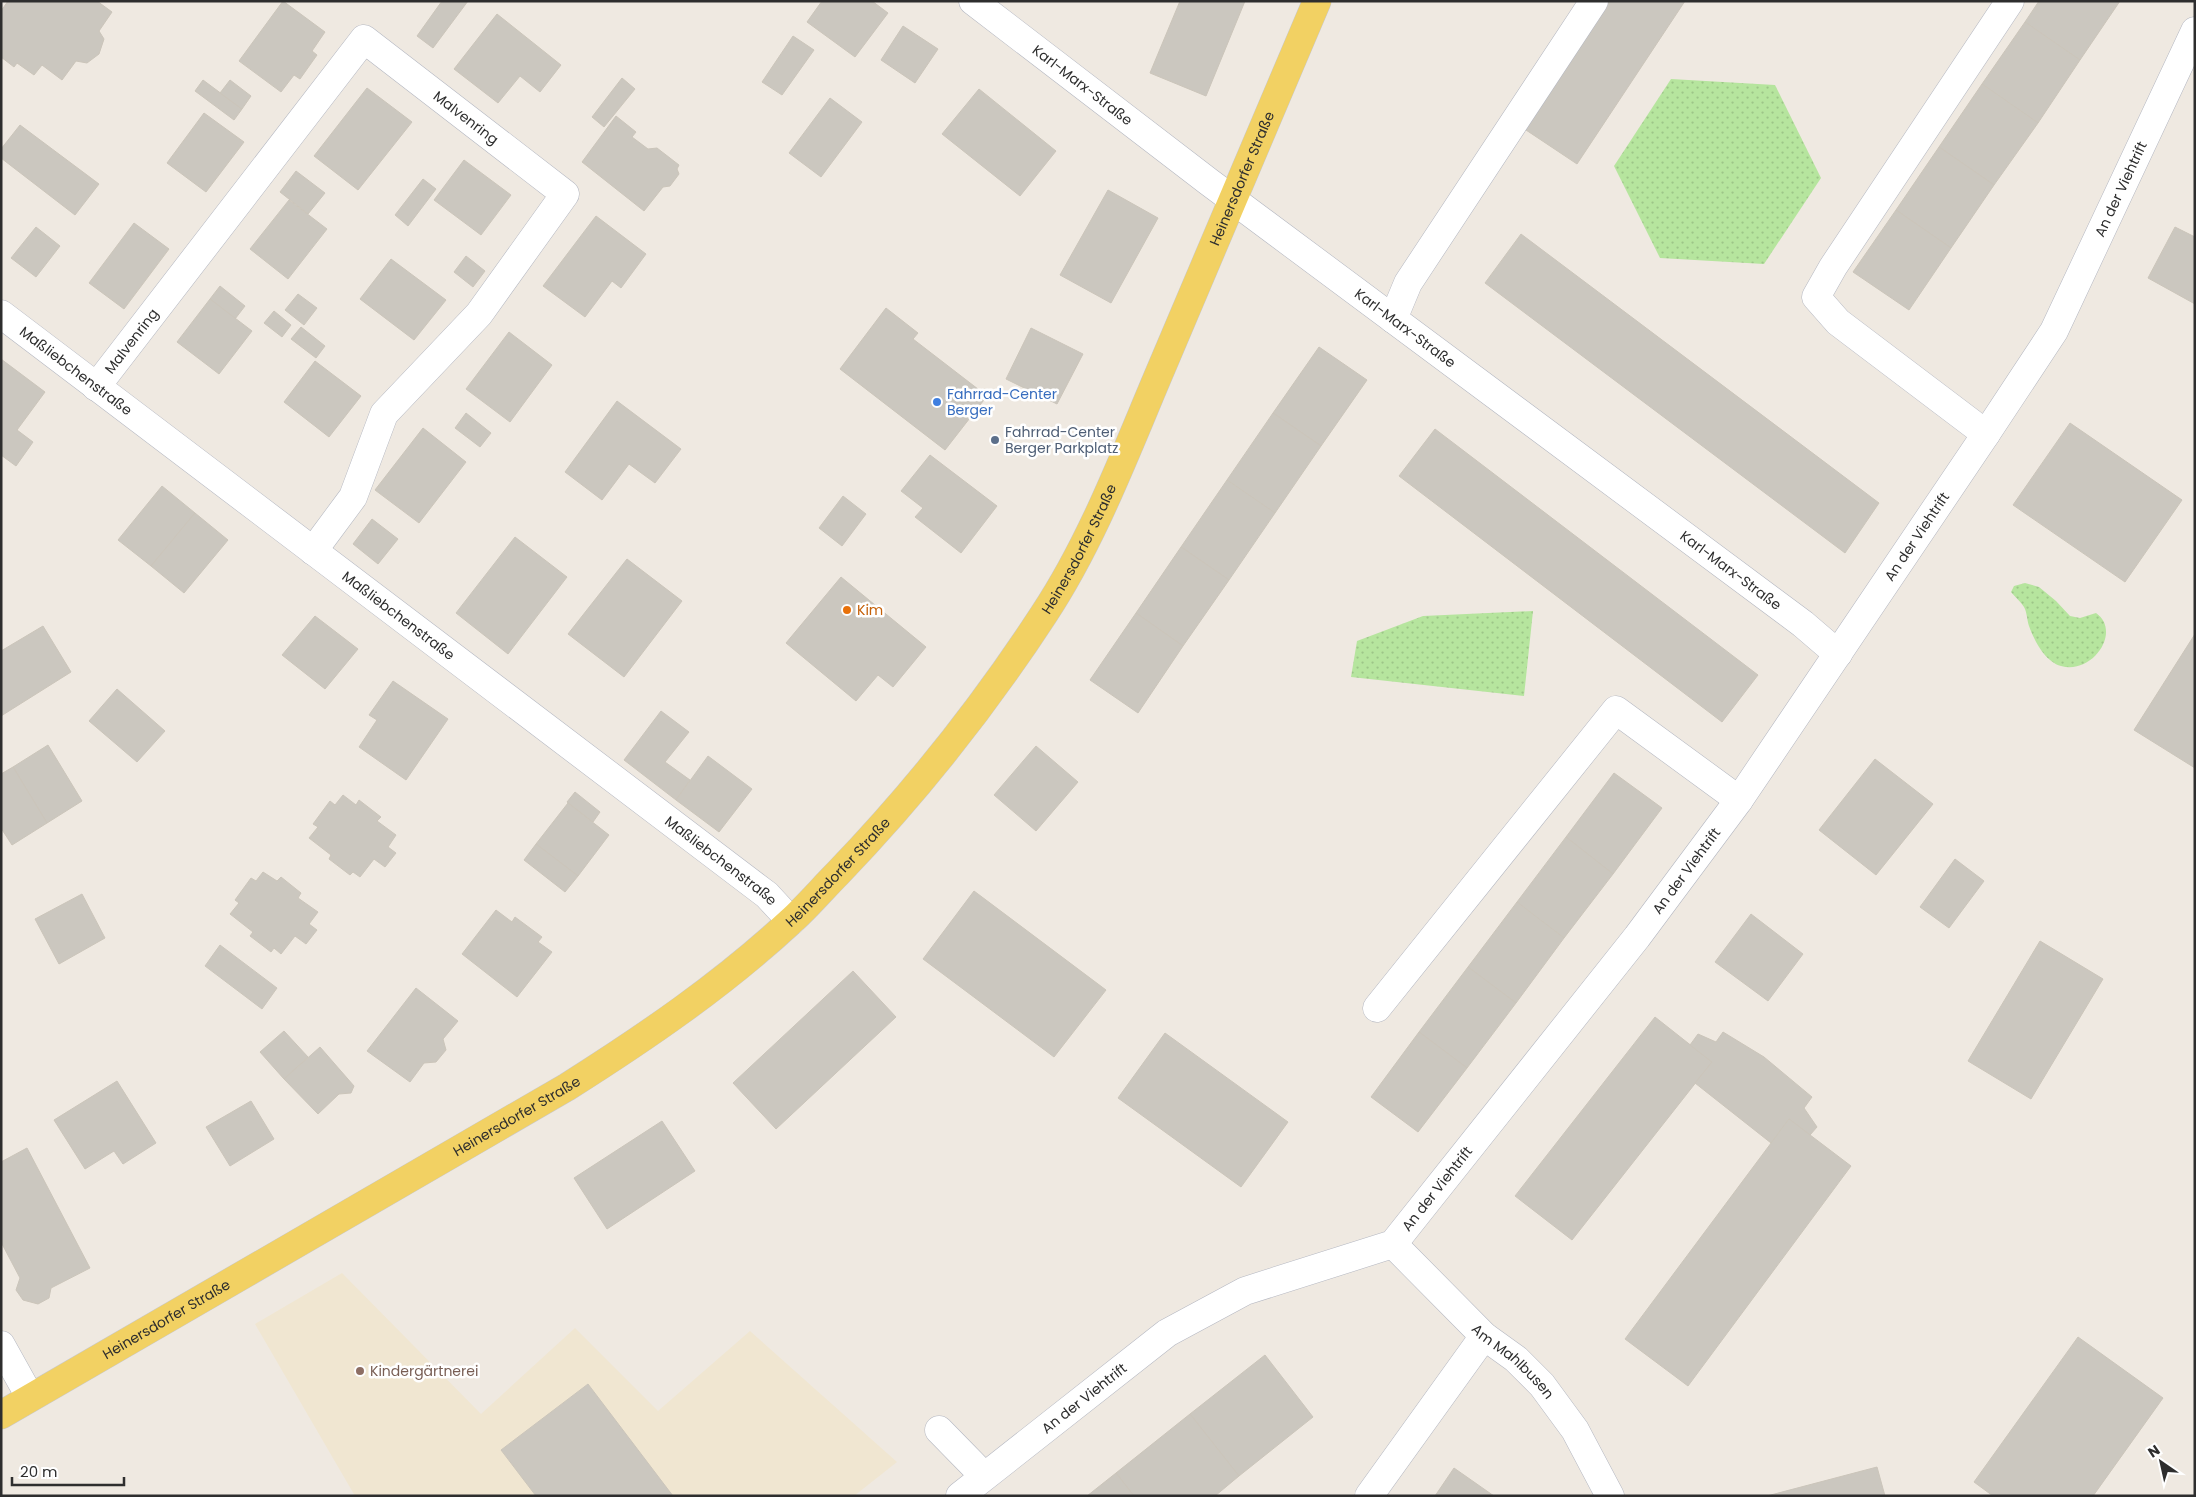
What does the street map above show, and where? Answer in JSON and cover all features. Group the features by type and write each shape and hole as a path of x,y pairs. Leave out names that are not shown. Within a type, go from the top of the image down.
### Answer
{"main road":[{"name":"Heinersdorfer Straße","path":"1,1415 567,1087 642,1040 721,981 791,921 907,798 966,724 1045,613 1075,560 1131,444 1317,1"}],"street":[{"name":"Karl-Marx-Straße","path":"973,1 1393,320 1803,624 1838,654"},
{"path":"1393,320 1408,283 1594,1"},
{"path":"1986,434 1838,322 1816,297 1833,267 2010,1"},
{"name":"An der Viehtrift","path":"960,1496 1167,1333 1245,1291 1394,1244 1637,937 1739,800 1986,434 2054,331 2195,31"},
{"name":"Malvenring","path":"96,387 364,39 565,194 479,314 384,414 353,497 314,551"},
{"name":"Maßliebchenstraße","path":"1,314 767,896 791,921"},
{"path":"1377,1008 1616,710 1739,800"},
{"name":"Am Mahlbusen","path":"1394,1244 1484,1336 1516,1359 1545,1390 1575,1430 1610,1496"},
{"path":"1369,1496 1484,1336"},
{"path":"1,1345 30,1397"},
{"path":"939,1430 984,1476"}],"shaded area":[{"name":"Kindergärtnerei","path":"342,1273 481,1414 575,1328 658,1411 750,1331 897,1462 854,1496 355,1496 255,1324"}],"green space":[{"path":"1671,79 1775,85 1821,178 1764,264 1660,258 1614,166"},
{"path":"2025,583 2039,587 2070,616 2080,618 2096,613 2103,621 2106,630 2105,640 2093,658 2084,664 2073,667 2055,664 2045,655 2031,632 2024,607 2011,592 2014,586"},
{"path":"1533,611 1524,696 1351,677 1357,641 1423,616"}],"building":[{"path":"8,1 97,1 112,12 99,31 104,39 99,54 87,63 76,61 62,80 42,65 34,75 17,63 14,67 1,57 1,11"},
{"path":"283,1 325,32 312,51 317,55 300,79 294,75 281,92 239,61"},
{"path":"442,1 468,1 433,48 417,36"},
{"path":"822,1 872,1 888,13 855,57 807,22"},
{"path":"1180,1 1245,1 1206,96 1150,73"},
{"path":"1607,1 1685,1 1577,164 1523,128"},
{"path":"2039,1 2120,1 2080,60 2025,22"},
{"path":"497,14 561,65 540,92 520,76 498,103 454,69"},
{"path":"2025,22 2080,60 2038,123 1982,84"},
{"path":"903,26 938,49 915,83 881,60"},
{"path":"793,36 814,50 782,95 762,82"},
{"path":"622,78 635,89 604,127 592,117"},
{"path":"203,80 242,109 234,120 195,91"},
{"path":"230,80 251,96 242,109 220,93"},
{"path":"1982,84 2038,123 1994,185 1939,147"},
{"path":"367,88 412,122 358,190 314,156"},
{"path":"979,89 1056,151 1020,196 942,134"},
{"path":"830,98 862,122 821,177 789,153"},
{"path":"204,113 244,142 206,192 167,163"},
{"path":"616,116 636,132 632,137 648,149 657,148 679,165 677,169 679,174 670,186 663,187 644,211 582,162"},
{"path":"20,125 99,184 75,215 1,158 1,149"},
{"path":"1939,147 1994,185 1951,248 1896,210"},
{"path":"464,160 511,195 481,235 434,200"},
{"path":"296,171 325,193 308,214 280,192"},
{"path":"423,179 436,189 408,226 395,215"},
{"path":"1108,190 1158,218 1111,303 1060,275"},
{"path":"289,200 327,229 288,279 250,249"},
{"path":"1896,210 1951,248 1909,310 1853,272"},
{"path":"596,216 646,254 621,288 612,281 585,317 543,286"},
{"path":"134,223 169,249 124,309 89,283"},
{"path":"36,227 60,246 36,277 11,258"},
{"path":"2175,227 2195,237 2195,304 2148,278"},
{"path":"1521,234 1879,503 1845,553 1485,283"},
{"path":"466,256 485,271 473,287 454,272"},
{"path":"391,259 446,300 414,340 360,299"},
{"path":"220,286 245,306 235,319 210,299"},
{"path":"298,294 317,308 304,325 285,310"},
{"path":"210,299 252,331 219,374 177,342"},
{"path":"886,308 918,333 913,339 987,396 945,450 840,369"},
{"path":"274,311 291,325 282,337 264,323"},
{"path":"301,327 325,346 316,358 291,339"},
{"path":"1031,328 1083,354 1057,404 1006,379"},
{"path":"509,332 552,365 510,422 466,389"},
{"path":"1319,347 1367,380 1321,446 1273,413"},
{"path":"1,359 45,392 17,430 33,442 16,466 1,455"},
{"path":"315,361 361,396 329,437 284,402"},
{"path":"617,401 681,449 655,483 629,464 602,500 565,472"},
{"path":"466,413 491,433 480,447 455,428"},
{"path":"1273,413 1321,446 1275,513 1227,480"},
{"path":"2070,423 2182,500 2125,582 2013,505"},
{"path":"423,428 466,462 419,523 375,490"},
{"path":"1435,429 1758,675 1722,722 1399,476"},
{"path":"930,455 997,506 961,553 915,517 923,508 901,491"},
{"path":"1227,480 1275,513 1229,580 1181,547"},
{"path":"162,486 195,513 151,566 118,540"},
{"path":"843,496 866,514 842,546 819,528"},
{"path":"195,513 228,540 184,593 151,566"},
{"path":"372,519 398,539 378,564 353,544"},
{"path":"515,537 567,577 508,654 456,613"},
{"path":"1181,547 1229,580 1183,646 1136,613"},
{"path":"627,559 682,601 624,677 568,634"},
{"name":"Kim","path":"841,577 926,647 893,687 878,675 856,701 786,643"},
{"path":"1136,613 1183,646 1138,713 1090,680"},
{"path":"315,616 358,649 325,689 282,655"},
{"path":"43,626 71,672 1,716 1,651"},
{"path":"2195,634 2195,768 2134,730"},
{"path":"393,681 448,719 406,780 359,747 377,720 369,715"},
{"path":"117,689 165,731 137,762 89,721"},
{"path":"661,711 689,732 665,762 690,780 676,800 624,760"},
{"path":"48,745 82,801 47,823 13,767"},
{"path":"1036,746 1078,782 1036,831 994,795"},
{"path":"708,756 752,789 719,832 676,800"},
{"path":"1875,759 1933,804 1876,875 1819,830"},
{"path":"13,767 47,823 12,845 1,828 1,774"},
{"path":"1614,773 1662,808 1613,874 1566,837"},
{"path":"575,792 600,812 593,822 567,802"},
{"path":"343,795 356,805 359,800 381,817 377,821 396,835 388,847 396,853 385,867 374,859 360,877 353,872 350,875 329,859 331,855 309,838 318,827 313,824 330,801 335,805"},
{"path":"568,803 609,835 578,876 536,844"},
{"path":"1566,837 1613,874 1564,938 1517,902"},
{"path":"536,844 578,876 565,892 524,860"},
{"path":"1955,859 1984,881 1949,928 1920,907"},
{"path":"263,872 277,881 281,877 301,893 298,898 318,912 309,924 317,930 306,944 295,936 281,954 274,948 271,952 250,936 253,932 230,914 239,903 235,900 251,878 256,881"},
{"path":"974,891 1106,990 1054,1057 923,959"},
{"path":"82,894 105,938 59,964 35,919"},
{"path":"1517,902 1564,938 1516,1003 1468,967"},
{"path":"496,910 512,922 515,917 542,937 538,942 552,952 517,997 462,954"},
{"path":"1751,914 1803,954 1768,1001 1715,962"},
{"path":"2040,941 2103,979 2031,1099 1968,1061"},
{"path":"220,945 277,988 262,1009 205,966"},
{"path":"1468,967 1516,1003 1467,1068 1419,1032"},
{"path":"853,971 896,1017 776,1129 733,1083"},
{"path":"416,988 458,1021 443,1039 446,1050 436,1062 424,1063 410,1082 367,1051"},
{"path":"1655,1017 1712,1062 1572,1240 1515,1196"},
{"path":"284,1031 308,1057 284,1079 260,1052"},
{"path":"1419,1032 1467,1068 1418,1132 1371,1097"},
{"path":"1723,1032 1764,1057 1812,1097 1804,1108 1817,1127 1810,1135 1789,1119 1771,1143 1695,1083 1712,1062 1690,1045 1698,1034 1716,1042"},
{"path":"1165,1033 1288,1122 1241,1187 1118,1098"},
{"path":"320,1047 354,1086 351,1093 339,1094 318,1114 284,1079"},
{"path":"117,1081 156,1143 123,1164 114,1151 85,1169 54,1120"},
{"path":"251,1101 274,1139 230,1166 206,1127"},
{"path":"1789,1119 1851,1166 1688,1386 1625,1339"},
{"path":"662,1121 695,1171 607,1229 574,1178"},
{"path":"27,1148 90,1268 51,1288 49,1298 38,1304 23,1300 16,1290 20,1278 1,1242 1,1162"},
{"path":"2078,1337 2163,1398 2093,1496 1993,1496 1974,1482"},
{"path":"1265,1355 1313,1417 1239,1476 1190,1414"},
{"path":"588,1384 673,1496 536,1496 501,1450"},
{"path":"1190,1414 1239,1476 1215,1496 1134,1496 1116,1473"},
{"path":"1877,1467 1885,1496 1767,1496"},
{"path":"1454,1468 1494,1496 1435,1496"},
{"path":"1116,1473 1134,1496 1087,1496"}],"place":[{"name":"Fahrrad-Center Berger","path":"937,402"},
{"name":"Fahrrad-Center Berger Parkplatz","path":"995,440"},
{"name":"Kim","path":"847,610"},
{"name":"Kindergärtnerei","path":"360,1371"}]}
